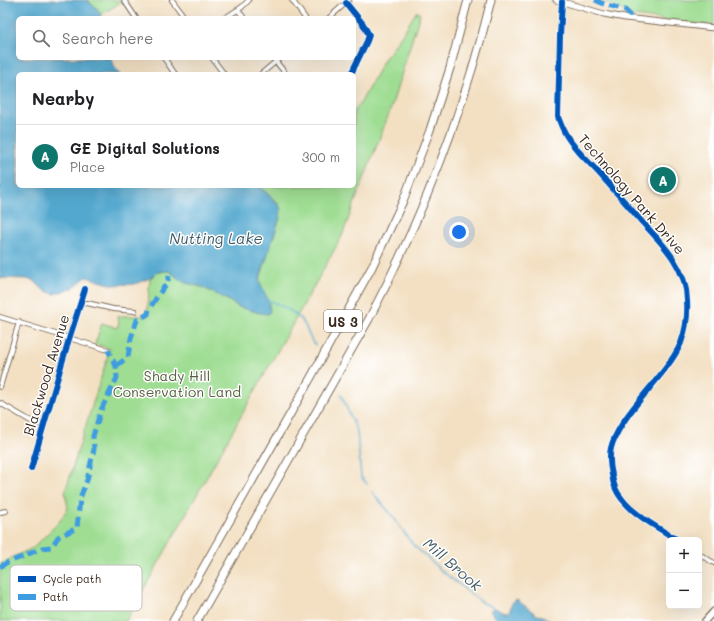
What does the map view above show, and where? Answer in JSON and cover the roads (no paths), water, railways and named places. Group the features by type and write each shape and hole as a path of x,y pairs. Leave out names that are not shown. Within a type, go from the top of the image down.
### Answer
{"highway":[{"name":"US 3","path":"173,621 372,267 403,200 430,130 450,68 468,0"},
{"name":"US 3","path":"197,621 369,319 394,271 450,138 491,0"}],"main road":[{"path":"705,621 714,611"}],"street":[{"path":"124,0 135,16"},
{"path":"172,0 184,16"},
{"path":"228,16 238,10 249,0"},
{"path":"292,0 304,16"},
{"path":"556,0 604,14 625,18 714,28"},
{"path":"331,16 348,1 369,35 352,72"},
{"name":"Technology Park Drive","path":"562,2 558,116 562,128 569,140 583,156 660,240 679,268 688,299 685,331 681,343 668,364 630,412 620,428 613,440 610,460 613,482 621,498 632,510 673,537"},
{"path":"238,10 242,16"},
{"path":"165,60 173,72"},
{"path":"214,60 222,72"},
{"path":"263,72 274,60 284,72"},
{"name":"Blackwood Avenue","path":"31,469 69,338 85,289"},
{"path":"80,304 87,303 114,309 135,311"},
{"path":"0,317 108,350"},
{"path":"0,387 19,322"},
{"path":"0,403 29,420 43,425"},
{"path":"0,512 6,511"},
{"path":"702,556 714,563"}],"water":[{"name":"Nutting Lake","path":"0,0 86,0 100,12 101,16 16,16 16,60 112,60 113,65 118,72 16,72 16,188 261,188 278,204 281,209 280,217 259,281 268,300 270,311 268,314 260,313 239,307 202,287 183,282 169,271 158,272 150,278 135,284 113,285 86,277 73,288 54,294 45,291 34,281 27,279 0,278"},
{"path":"517,600 537,615 543,616 550,621 498,621 490,610 495,608 505,613 509,612 512,603"}],"waterway":[{"name":"Mill Brook","path":"268,300 287,309 300,318 315,345"},
{"name":"Mill Brook","path":"341,394 357,432 361,477 367,484"},
{"name":"Mill Brook","path":"372,492 391,514 413,545 444,573 483,603 495,608"}],"place":[{"name":"GE Digital Solutions","path":"663,180"}],"park label":[{"name":"Shady Hill Conservation Land","path":"177,384"}]}
